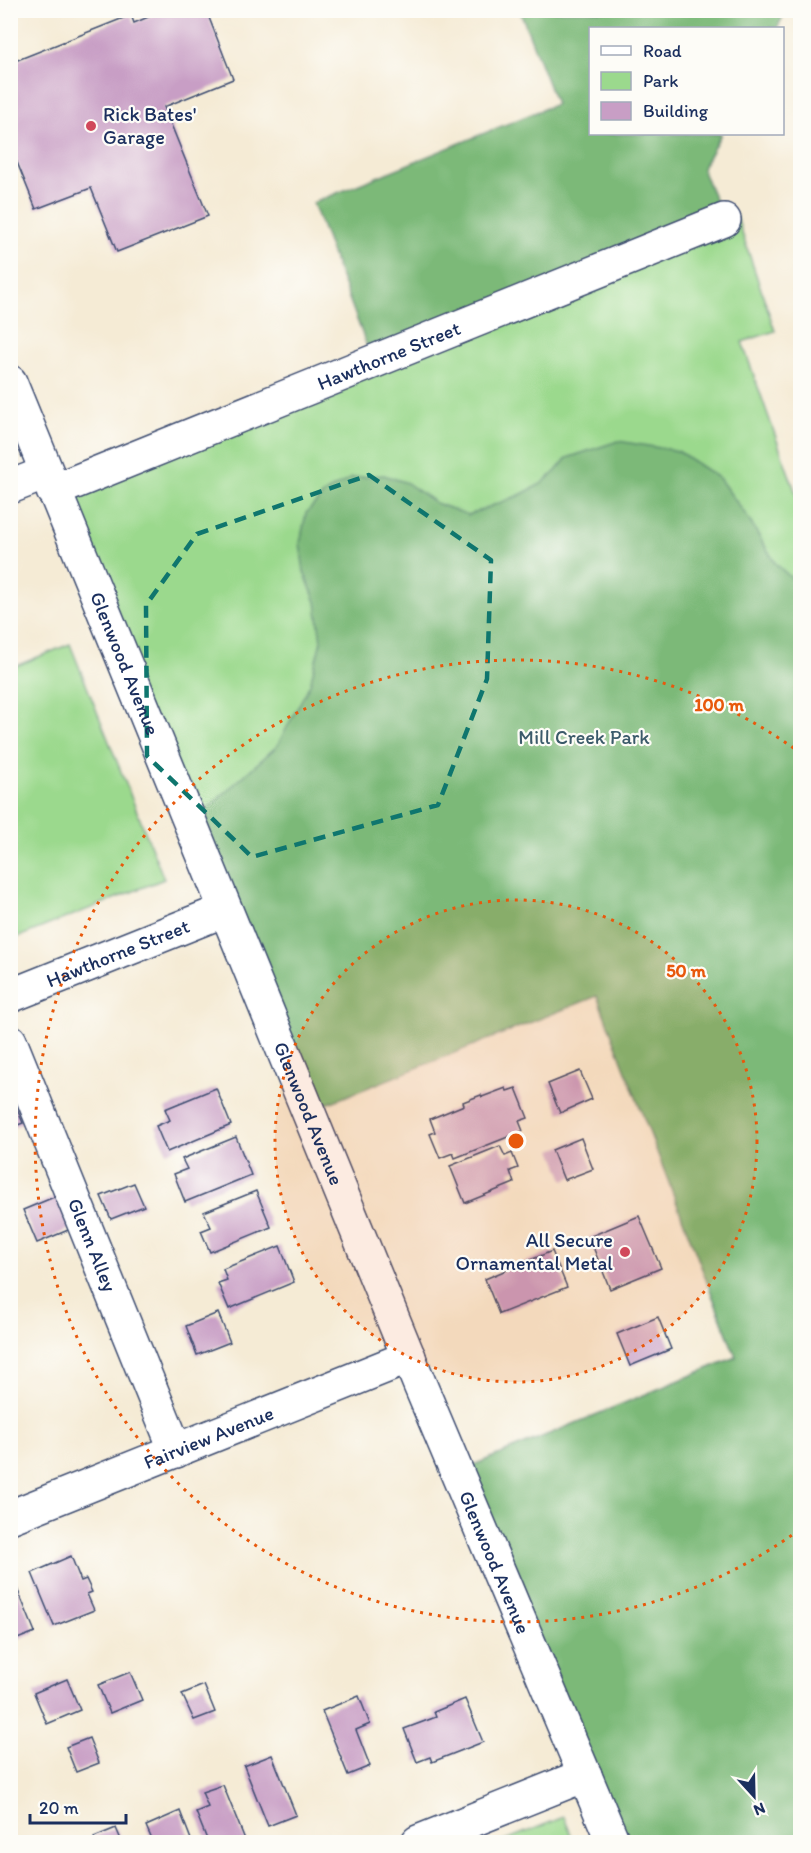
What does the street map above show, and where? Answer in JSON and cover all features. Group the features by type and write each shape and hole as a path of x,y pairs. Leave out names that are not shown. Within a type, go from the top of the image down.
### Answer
{"street":[{"name":"Hawthorne Street","path":"10,487 50,482 724,220"},
{"name":"Glenwood Avenue","path":"10,382 409,1357 612,1842"},
{"name":"Hawthorne Street","path":"10,996 225,910"},
{"name":"Glenn Alley","path":"10,1041 176,1451"},
{"name":"Fairview Avenue","path":"10,1517 409,1357"},
{"path":"418,1842 585,1775"}],"highlighted area":[{"path":"369,475 491,560 487,679 438,805 252,857 147,756 146,605 197,534"}],"green space":[{"path":"520,11 786,11 778,27 589,27 589,135 720,135 702,169 724,220 373,362 313,203 556,104"},
{"name":"Mill Creek Park","path":"736,215 775,331 742,342 800,505 800,1842 457,1472 736,1357 581,953 292,1070 53,491"},
{"name":"Mill Creek Park","path":"618,441 678,451 719,478 746,515 776,564 800,586 800,1842 613,1842 457,1472 736,1357 597,996 309,1111 190,824 277,746 310,684 321,641 316,602 304,572 300,543 306,513 326,492 351,478 384,475 407,483 436,503 468,515 520,495 541,484 567,458"},
{"path":"70,644 164,879 11,940 11,668"},
{"path":"564,1817 574,1842 501,1842"}],"building":[{"name":"Rick Bates' Garage","path":"165,10 206,10 233,79 164,107 208,216 117,252 91,188 36,209 10,145 10,78 13,78 10,63 131,15 134,23"},
{"path":"580,1071 592,1099 560,1113 548,1084"},
{"path":"216,1088 231,1125 167,1152 156,1126 170,1120 165,1109"},
{"path":"506,1088 507,1091 516,1088 528,1118 519,1121 523,1131 455,1158 453,1153 440,1158 430,1134 435,1132 430,1119 464,1105 463,1102"},
{"path":"10,1093 23,1123 10,1128"},
{"path":"236,1137 251,1175 185,1202 174,1174 187,1169 182,1159"},
{"path":"581,1138 593,1169 564,1180 552,1150"},
{"path":"500,1146 505,1156 512,1153 518,1168 510,1171 514,1183 465,1203 450,1166"},
{"path":"134,1183 144,1206 111,1219 101,1196"},
{"path":"256,1191 271,1227 210,1252 201,1231 211,1227 204,1212"},
{"path":"59,1195 73,1228 37,1243 23,1210"},
{"name":"All Secure Ornamental Metal","path":"639,1216 661,1268 610,1289 589,1237"},
{"path":"280,1246 294,1282 229,1309 218,1283 227,1280 223,1269"},
{"path":"552,1251 567,1287 499,1314 485,1279"},
{"path":"218,1313 230,1342 197,1355 186,1326"},
{"path":"658,1317 671,1349 630,1366 617,1334"},
{"path":"71,1556 81,1581 86,1579 92,1592 87,1594 94,1610 54,1626 32,1573"},
{"path":"14,1581 35,1632 10,1642 10,1582"},
{"path":"130,1672 142,1700 110,1713 98,1685"},
{"path":"67,1679 80,1710 47,1724 34,1693"},
{"path":"204,1685 215,1712 194,1720 182,1694"},
{"path":"359,1696 370,1724 356,1730 370,1766 348,1775 322,1711"},
{"path":"465,1699 483,1742 432,1762 430,1757 417,1762 404,1729 436,1717 434,1712"},
{"path":"89,1738 99,1763 76,1772 66,1747"},
{"path":"272,1755 296,1815 268,1826 244,1766"},
{"path":"223,1785 246,1842 208,1842 196,1812 208,1807 202,1792"},
{"path":"180,1811 192,1842 153,1842 146,1826"},
{"path":"116,1828 122,1842 96,1842 94,1837"}],"place":[{"name":"Rick Bates' Garage","path":"91,126"},
{"name":"All Secure Ornamental Metal","path":"625,1252"}]}
